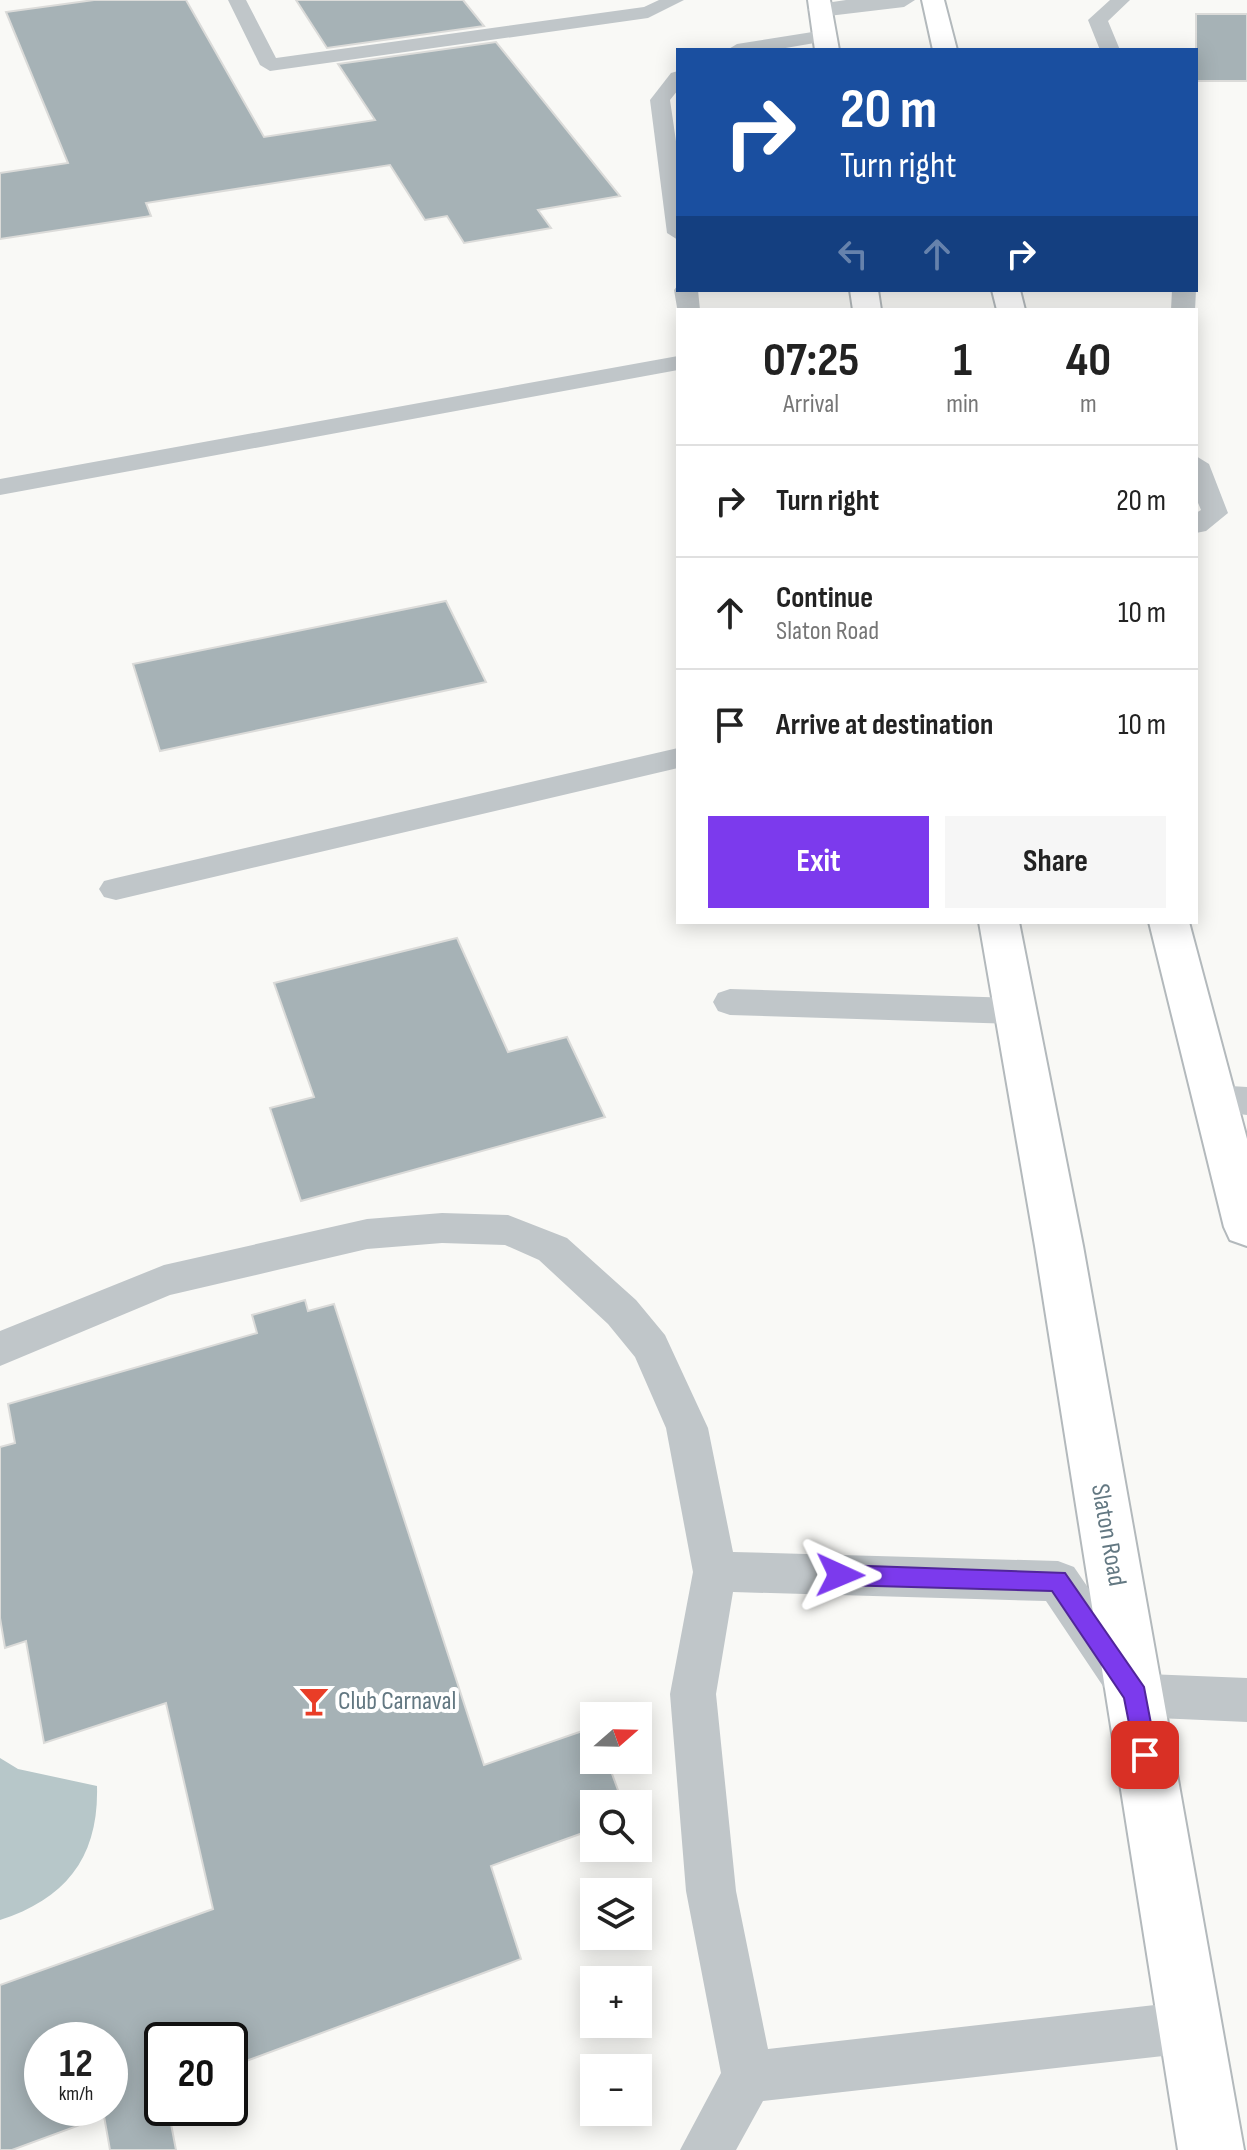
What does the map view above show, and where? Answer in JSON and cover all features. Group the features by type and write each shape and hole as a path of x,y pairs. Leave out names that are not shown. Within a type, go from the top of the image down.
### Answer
{"highway":[{"path":"933,0 945,48"},
{"path":"819,5 826,43"},
{"name":"Slaton Road","path":"999,924 1135,1695 1211,2150"},
{"path":"1170,924 1231,1100 1247,1227"}],"street":[{"path":"819,5 904,0"}],"lane":[{"path":"237,0 270,65 648,12 675,0 685,0"},
{"path":"1109,48 1098,20 1121,0"},
{"path":"762,48 826,43"},
{"path":"676,80 660,100 676,218"},
{"path":"0,487 676,363"},
{"path":"1198,469 1215,513 1198,524"},
{"path":"116,889 676,758"},
{"path":"730,1002 1015,1011"},
{"path":"0,1349 164,1281 367,1234 442,1228 508,1230 553,1249 622,1312 651,1347 687,1428 715,1572 693,1694 711,1891 748,2077 707,2150"},
{"path":"715,1572 1058,1581 1135,1695 1247,1700"},
{"path":"748,2077 1190,2027"}],"shaded area":[{"path":"0,1758 18,1769 97,1786 92,1834 74,1872 43,1900 0,1920"}],"building":[{"path":"94,0 186,0 264,137 375,120 338,64 496,42 620,196 538,210 551,228 464,243 447,216 425,220 390,165 146,203 151,216 0,239 0,173 68,163 6,12"},
{"path":"296,0 463,0 484,26 327,48"},
{"path":"1196,14 1247,14 1247,81 1198,81"},
{"path":"446,601 486,682 160,751 133,664"},
{"path":"457,938 508,1052 567,1037 605,1117 301,1201 270,1108 314,1097 274,983"},
{"name":"Club Carnaval","path":"305,1300 308,1311 334,1304 484,1765 580,1732 580,1774 612,1774 618,1790 580,1790 580,1834 491,1866 521,1959 248,2060 248,2022 144,2022 144,2126 171,2126 176,2150 110,2150 106,2126 128,2126 128,2022 24,2022 24,2126 77,2126 12,2150 0,2150 0,1985 213,1909 166,1703 44,1743 26,1641 5,1648 0,1618 0,1447 15,1443 8,1404 257,1333 252,1315"}],"place":[{"name":"Club Carnaval","path":"314,1701"}],"route":[{"path":"840,1575 1058,1581 1135,1695 1145,1755"}]}
